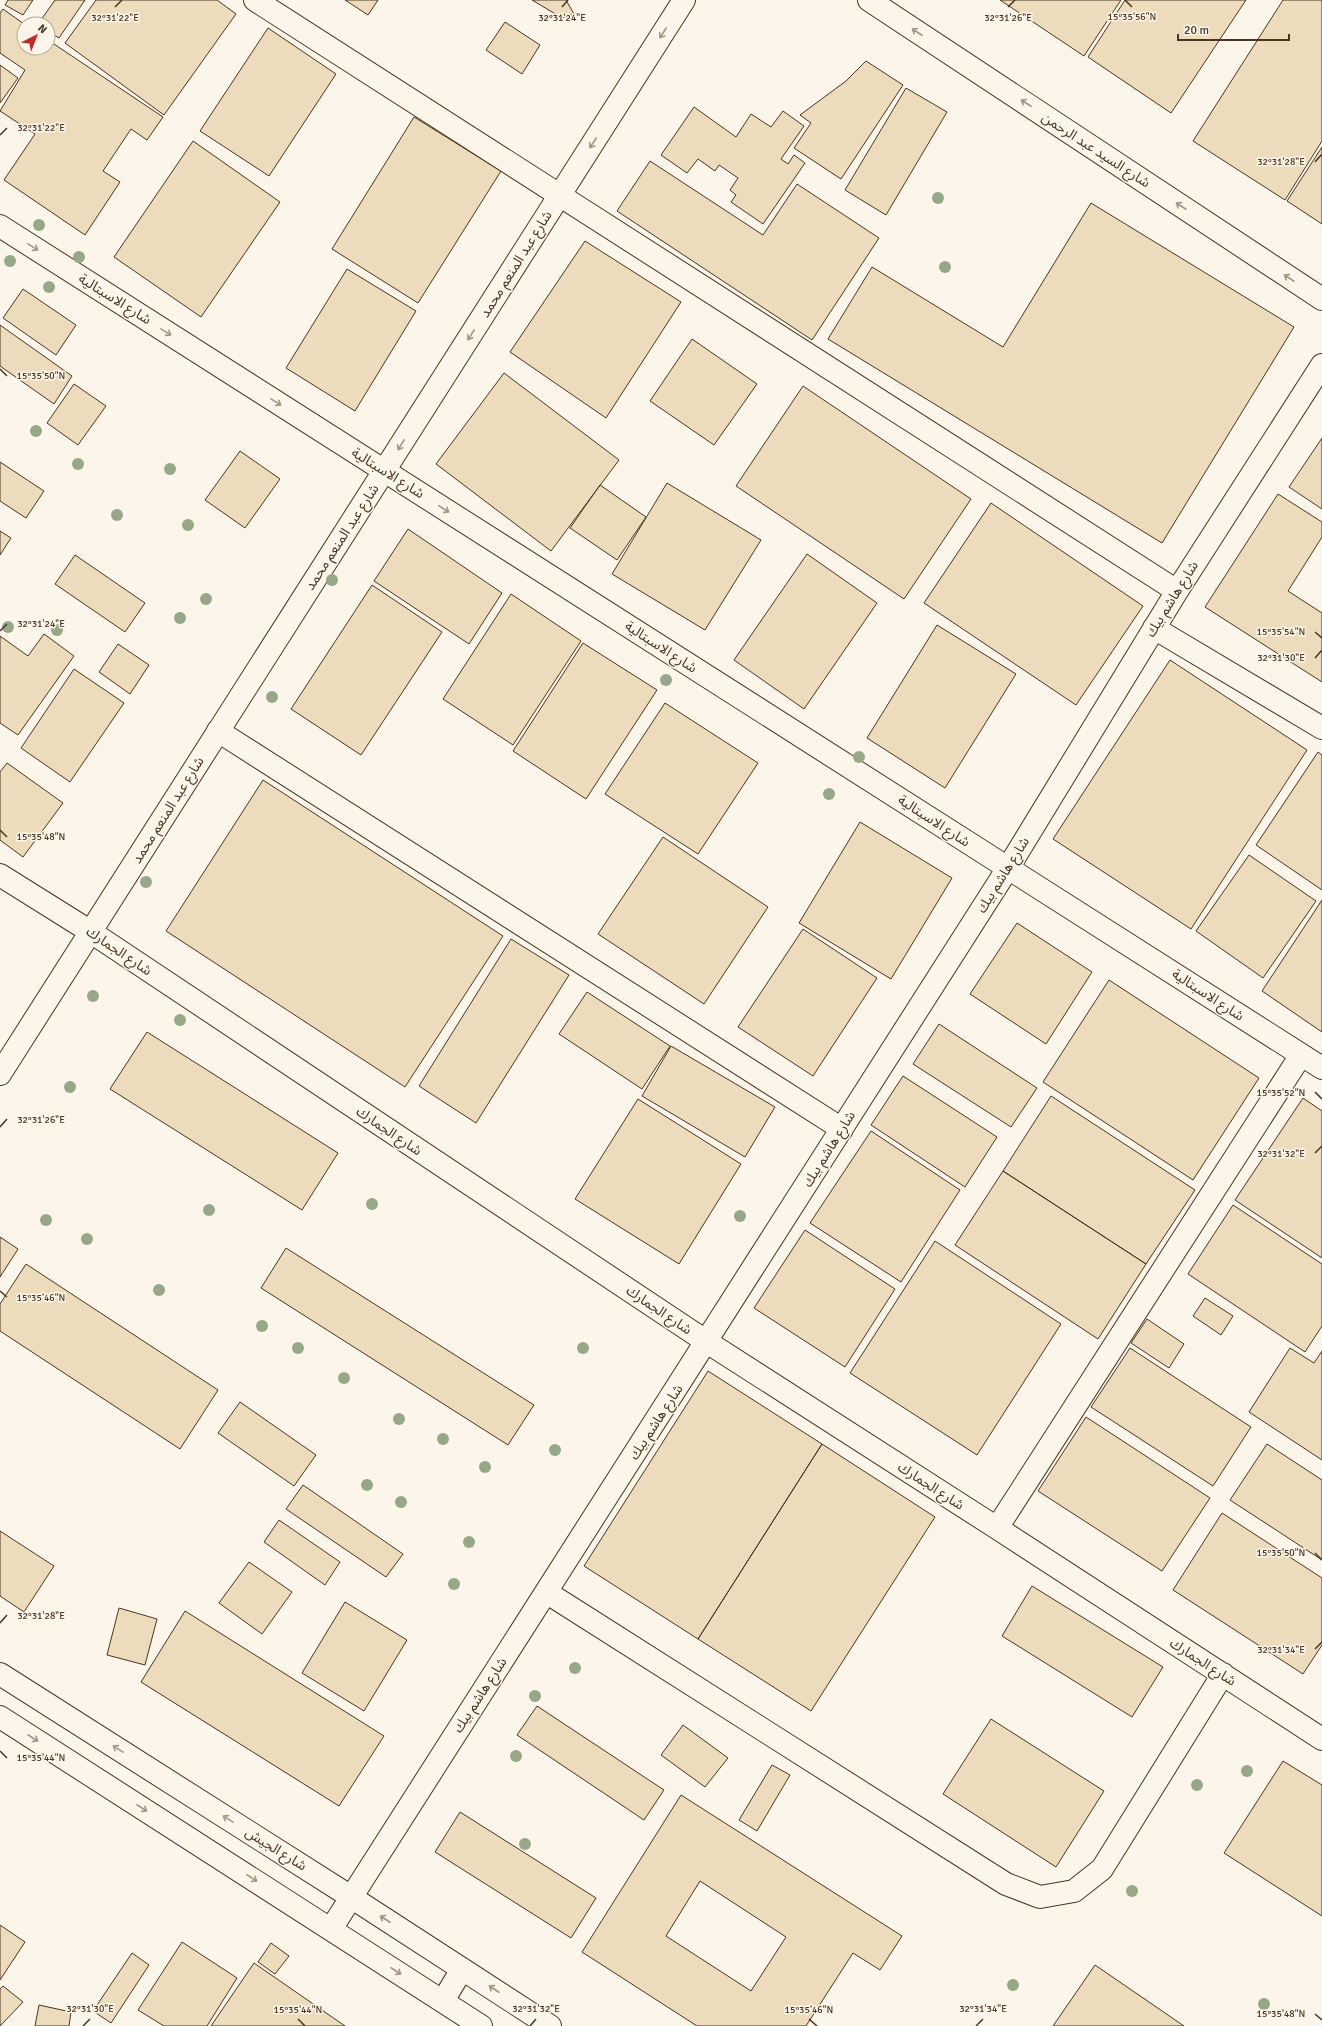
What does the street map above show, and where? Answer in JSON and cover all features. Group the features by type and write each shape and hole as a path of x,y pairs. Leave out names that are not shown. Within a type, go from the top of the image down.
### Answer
{"main road":[{"path":"255,0 1177,591"},
{"name":"شارع عبد المنعم محمد","path":"0,1074 684,0"},
{"name":"شارع السيد عبد الرحمن","path":"869,0 1322,299"},
{"name":"شارع الاسبتالية","path":"0,226 1322,1068"},
{"name":"شارع هاشم بيك","path":"331,1929 707,1342 1008,868 1177,591 1322,365"},
{"path":"1154,628 1322,728"},
{"path":"218,732 842,1129"},
{"name":"شارع الجمارك","path":"0,875 90,932 707,1342 1223,1674 1319,1730"},
{"path":"997,1528 1301,1055"},
{"path":"546,1592 1006,1884 1040,1896 1074,1891 1102,1869 1223,1674"},
{"name":"شارع الجيش","path":"0,1674 351,1897 550,2026"},
{"path":"0,1717 481,2026"},
{"path":"443,2001 462,1969"}],"building":[{"path":"8,0 33,0 23,15 5,5"},
{"path":"55,0 85,0 59,38 56,36 56,16 44,16"},
{"path":"96,0 217,0 236,14 164,115 65,43"},
{"path":"345,0 378,0 368,15"},
{"path":"532,0 566,0 574,14 562,18"},
{"path":"1000,0 1121,0 1084,56"},
{"path":"1125,0 1246,0 1171,113 1088,57"},
{"path":"1283,0 1322,0 1322,141 1285,200 1193,141"},
{"path":"3,9 16,18 16,56 56,56 56,45 163,117 147,140 131,129 103,171 120,182 85,235 4,180 35,134 0,111 25,70 0,53 0,13"},
{"path":"505,22 540,45 522,74 486,50"},
{"path":"268,28 336,74 269,176 200,131"},
{"path":"866,61 903,85 841,179 794,148 811,123 800,115 846,81"},
{"path":"0,65 18,78 0,103"},
{"path":"906,88 947,112 886,215 845,190"},
{"path":"694,107 736,137 751,114 771,127 783,111 804,126 781,159 788,164 794,155 805,163 763,224 731,202 736,195 730,190 738,178 719,165 715,171 698,159 687,173 661,155"},
{"path":"414,117 501,171 418,303 332,249"},
{"path":"193,141 280,202 201,317 114,257"},
{"path":"1322,147 1322,224 1287,201"},
{"path":"650,161 763,235 797,184 879,238 812,340 617,211"},
{"path":"1091,203 1294,327 1162,543 828,339 872,267 1003,347"},
{"path":"585,241 681,302 606,418 510,352"},
{"path":"347,269 416,311 355,411 286,368"},
{"path":"23,289 76,325 56,355 3,318"},
{"path":"0,325 72,376 54,404 0,366"},
{"path":"692,339 757,384 714,445 650,401"},
{"path":"504,373 619,460 551,551 436,464"},
{"path":"74,384 106,406 78,445 47,423"},
{"path":"803,386 971,499 904,599 736,486"},
{"path":"1322,438 1322,509 1289,487"},
{"path":"240,451 280,479 245,528 205,500"},
{"path":"0,462 44,491 26,518 0,501"},
{"path":"667,483 761,540 705,630 612,574"},
{"path":"600,485 646,517 617,560 570,528"},
{"path":"1278,494 1322,522 1322,537 1288,591 1322,613 1322,682 1205,607"},
{"path":"991,503 1143,606 1076,705 924,603"},
{"path":"408,529 502,593 469,644 374,581"},
{"path":"0,531 11,538 0,555"},
{"path":"807,554 877,603 804,709 734,660"},
{"path":"75,555 145,603 125,632 55,584"},
{"path":"372,585 442,632 361,755 291,709"},
{"path":"511,594 581,641 513,745 443,699"},
{"path":"937,625 1016,674 945,788 867,738"},
{"path":"44,634 74,656 18,735 0,723 0,636 28,656"},
{"path":"583,643 657,690 586,799 513,751"},
{"path":"118,644 149,665 130,694 99,672"},
{"path":"1170,660 1307,750 1191,929 1053,839"},
{"path":"74,669 124,703 70,782 21,748"},
{"path":"665,703 758,763 698,854 605,794"},
{"path":"1318,752 1322,755 1322,890 1256,845"},
{"path":"7,763 63,803 23,857 0,840 0,772"},
{"path":"263,780 503,936 405,1087 166,931"},
{"path":"860,822 952,878 891,979 799,923"},
{"path":"663,837 768,907 704,1004 598,934"},
{"path":"1249,855 1316,901 1263,978 1196,931"},
{"path":"1322,900 1322,1032 1262,991"},
{"path":"1017,923 1092,972 1046,1044 970,994"},
{"path":"803,929 877,978 813,1076 738,1027"},
{"path":"511,939 569,975 476,1123 419,1086"},
{"path":"1109,980 1259,1078 1193,1180 1043,1082"},
{"path":"587,992 670,1046 642,1089 559,1034"},
{"path":"939,1024 1037,1088 1011,1127 913,1064"},
{"path":"147,1032 338,1153 302,1210 110,1089"},
{"path":"671,1046 775,1107 745,1157 642,1096"},
{"path":"903,1076 997,1137 965,1187 871,1125"},
{"path":"1051,1096 1195,1190 1146,1264 1003,1171"},
{"path":"1303,1098 1322,1111 1322,1258 1235,1200"},
{"path":"638,1099 741,1164 679,1264 575,1199"},
{"path":"871,1131 960,1190 901,1282 810,1223"},
{"path":"1003,1171 1146,1264 1098,1339 955,1245"},
{"path":"1233,1205 1322,1264 1322,1326 1305,1352 1188,1274"},
{"path":"805,1230 895,1289 845,1367 754,1308"},
{"path":"0,1237 18,1249 0,1277"},
{"path":"935,1241 1061,1324 977,1455 850,1373"},
{"path":"286,1248 534,1405 508,1445 261,1288"},
{"path":"26,1264 218,1390 180,1449 0,1331 0,1304"},
{"path":"1205,1298 1233,1316 1221,1335 1193,1316"},
{"path":"1147,1319 1184,1344 1169,1368 1131,1343"},
{"path":"1130,1348 1251,1427 1213,1486 1091,1407"},
{"path":"1290,1348 1314,1363 1322,1351 1322,1460 1249,1412"},
{"path":"708,1371 822,1444 698,1639 584,1566"},
{"path":"240,1402 316,1455 294,1486 218,1433"},
{"path":"1086,1417 1210,1498 1162,1571 1038,1491"},
{"path":"822,1444 935,1517 811,1711 698,1639"},
{"path":"1267,1444 1322,1480 1322,1560 1230,1500"},
{"path":"303,1485 403,1554 386,1577 286,1509"},
{"path":"1222,1513 1322,1578 1322,1645 1303,1674 1173,1590"},
{"path":"279,1520 340,1562 325,1585 264,1542"},
{"path":"0,1531 54,1566 24,1612 0,1596"},
{"path":"249,1562 292,1592 262,1634 219,1603"},
{"path":"1032,1586 1163,1667 1132,1717 1002,1636"},
{"path":"345,1602 407,1640 364,1711 302,1673"},
{"path":"119,1608 157,1619 145,1665 107,1655"},
{"path":"185,1611 384,1736 339,1806 141,1682"},
{"path":"537,1706 664,1790 644,1820 517,1735"},
{"path":"991,1719 1104,1791 1056,1867 943,1794"},
{"path":"683,1725 728,1758 705,1787 661,1755"},
{"path":"1283,1761 1322,1785 1322,1916 1224,1853"},
{"path":"772,1765 790,1775 757,1831 739,1820"},
{"path":"681,1795 902,1936 880,1970 853,1953 806,2026 697,2026 582,1952","holes":["700,1881 786,1937 751,1991 666,1936"]},
{"path":"460,1812 596,1898 571,1938 435,1852"},
{"path":"0,1925 25,1942 0,1980"},
{"path":"182,1942 237,1978 207,2026 164,2026 138,2010"},
{"path":"271,1943 289,1956 275,1974 258,1962"},
{"path":"132,1953 149,1965 111,2023 93,2011"},
{"path":"254,1963 345,2026 211,2026"},
{"path":"1095,1965 1184,2026 1053,2026"},
{"path":"3,1986 23,2002 0,2026 0,1989"},
{"path":"39,2005 71,2012 69,2026 35,2026"}]}
